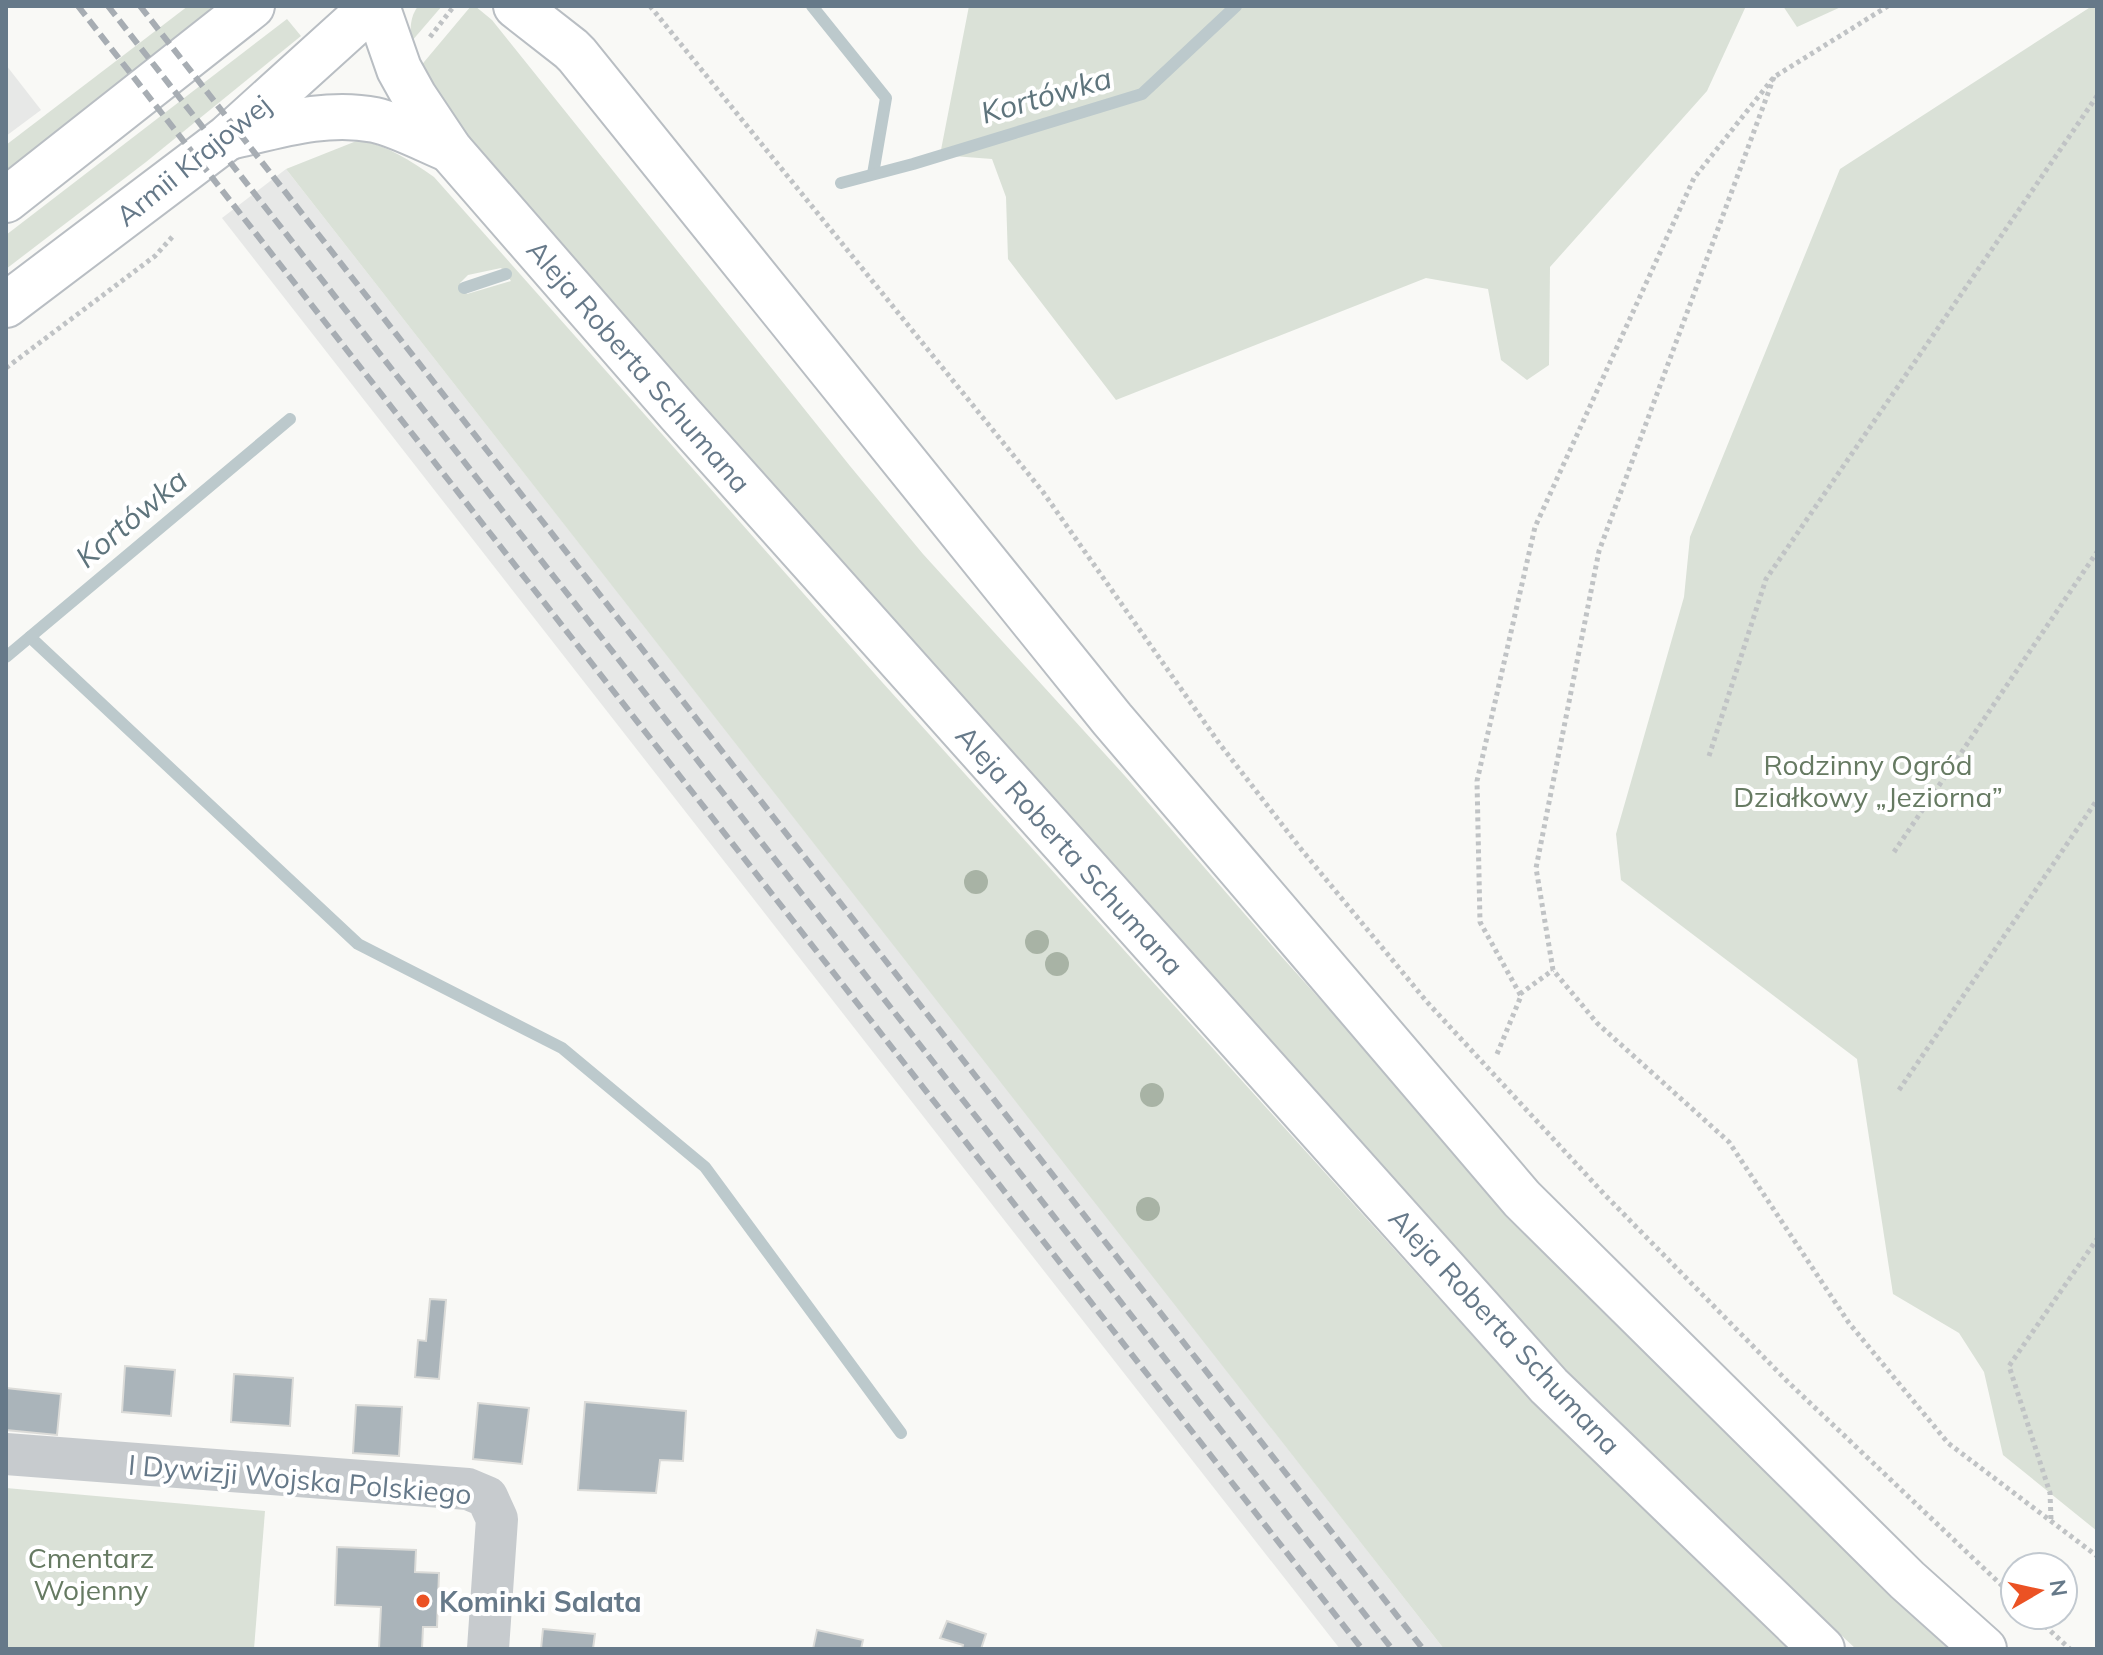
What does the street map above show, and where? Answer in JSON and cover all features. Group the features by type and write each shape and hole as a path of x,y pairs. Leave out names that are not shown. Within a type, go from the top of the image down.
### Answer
{"main road":[{"path":"6,200 252,6"},
{"name":"Armii Krajowej","path":"6,305 227,138 375,6"},
{"name":"Aleja Roberta Schumana","path":"375,6 403,76 450,150 689,425 1549,1386 1822,1649"},
{"path":"516,6 571,49 1112,719 1522,1199 1907,1580 1984,1649"},
{"path":"552,6 571,49"},
{"path":"227,138 303,119 349,117 376,120 450,150"}],"street":[{"name":"I Dywizji Wojska Polskiego","path":"6,1454 468,1489 487,1497 497,1519 488,1649"}],"path":[{"path":"650,6 1043,492 1219,743 1301,849 1427,1002 1605,1195 1789,1383 1999,1583"},
{"path":"1497,1054 1521,996 1480,922 1477,781 1535,527 1694,178 1774,77 1888,6"},
{"path":"1774,77 1599,551 1536,868 1553,970 1597,1023 1729,1142 1849,1323 1948,1443 2097,1556"},
{"path":"1709,756 1766,579 2097,96"},
{"path":"6,368 155,256 171,237"},
{"path":"1894,852 2097,552"},
{"path":"1899,1090 2097,800"},
{"path":"1520,994 1553,970"},
{"path":"2051,1520 2050,1493 2009,1366 2097,1239"},
{"path":"2050,1631 2070,1649"}],"shaded area":[{"path":"6,65 41,110 6,136"},
{"path":"286,169 1444,1649 1340,1649 1019,1239 222,218"}],"green space":[{"path":"188,6 222,6 6,172 6,145"},
{"path":"418,6 442,6 411,42 411,23"},
{"path":"471,6 492,20 923,554 1125,776 1281,956 1487,1185 1645,1352 1948,1649 1856,1649 1598,1408 1297,1081 827,552 447,113 419,68"},
{"path":"969,6 1746,6 1707,91 1550,267 1549,365 1527,380 1501,360 1488,289 1426,278 1116,400 1008,259 1006,197 992,159 940,155"},
{"path":"1783,6 1843,6 1797,27"},
{"name":"Rodzinny Ogród Działkowy „Jeziorna”","path":"2092,6 2097,6 2097,1531 2003,1455 1984,1372 1959,1333 1893,1294 1857,1059 1621,880 1616,834 1684,597 1690,537 1840,169"},
{"path":"287,19 301,36 146,162 6,269 6,235"},
{"path":"359,140 398,154 434,177 882,682 1477,1341 1614,1481 1788,1649 1444,1649 286,169","holes":["501,268 511,281 467,294 460,283 468,275"]},
{"name":"Cmentarz Wojenny","path":"6,1488 265,1511 254,1649 6,1649"}],"building":[{"path":"430,1299 446,1300 439,1379 415,1377 418,1340 426,1341"},
{"path":"125,1366 175,1370 171,1416 122,1412"},
{"path":"234,1374 293,1378 290,1426 231,1422"},
{"path":"6,1388 61,1394 57,1435 6,1430"},
{"path":"585,1402 686,1411 683,1461 660,1460 656,1493 578,1490"},
{"path":"478,1403 529,1408 522,1464 473,1459"},
{"path":"356,1405 402,1407 399,1456 353,1453"},
{"path":"337,1547 416,1550 415,1572 439,1573 437,1627 423,1627 422,1649 379,1649 381,1607 335,1605"},
{"path":"947,1621 986,1634 981,1649 962,1649 963,1645 940,1638"},
{"path":"543,1629 595,1634 593,1649 541,1649"},
{"path":"817,1630 863,1640 861,1649 813,1649"}],"waterway":[{"path":"812,6 886,98 873,174"},
{"name":"Kortówka","path":"841,183 1142,94 1236,6"},
{"name":"Kortówka","path":"464,288 506,274"},
{"name":"Kortówka","path":"6,657 290,419"},
{"path":"30,637 358,944 562,1048 705,1167 901,1433"}],"railway":[{"path":"78,6 1362,1649"},
{"path":"108,6 1392,1649"},
{"path":"140,6 1423,1649"}],"place":[{"name":"Kominki Salata","path":"423,1601"}]}
